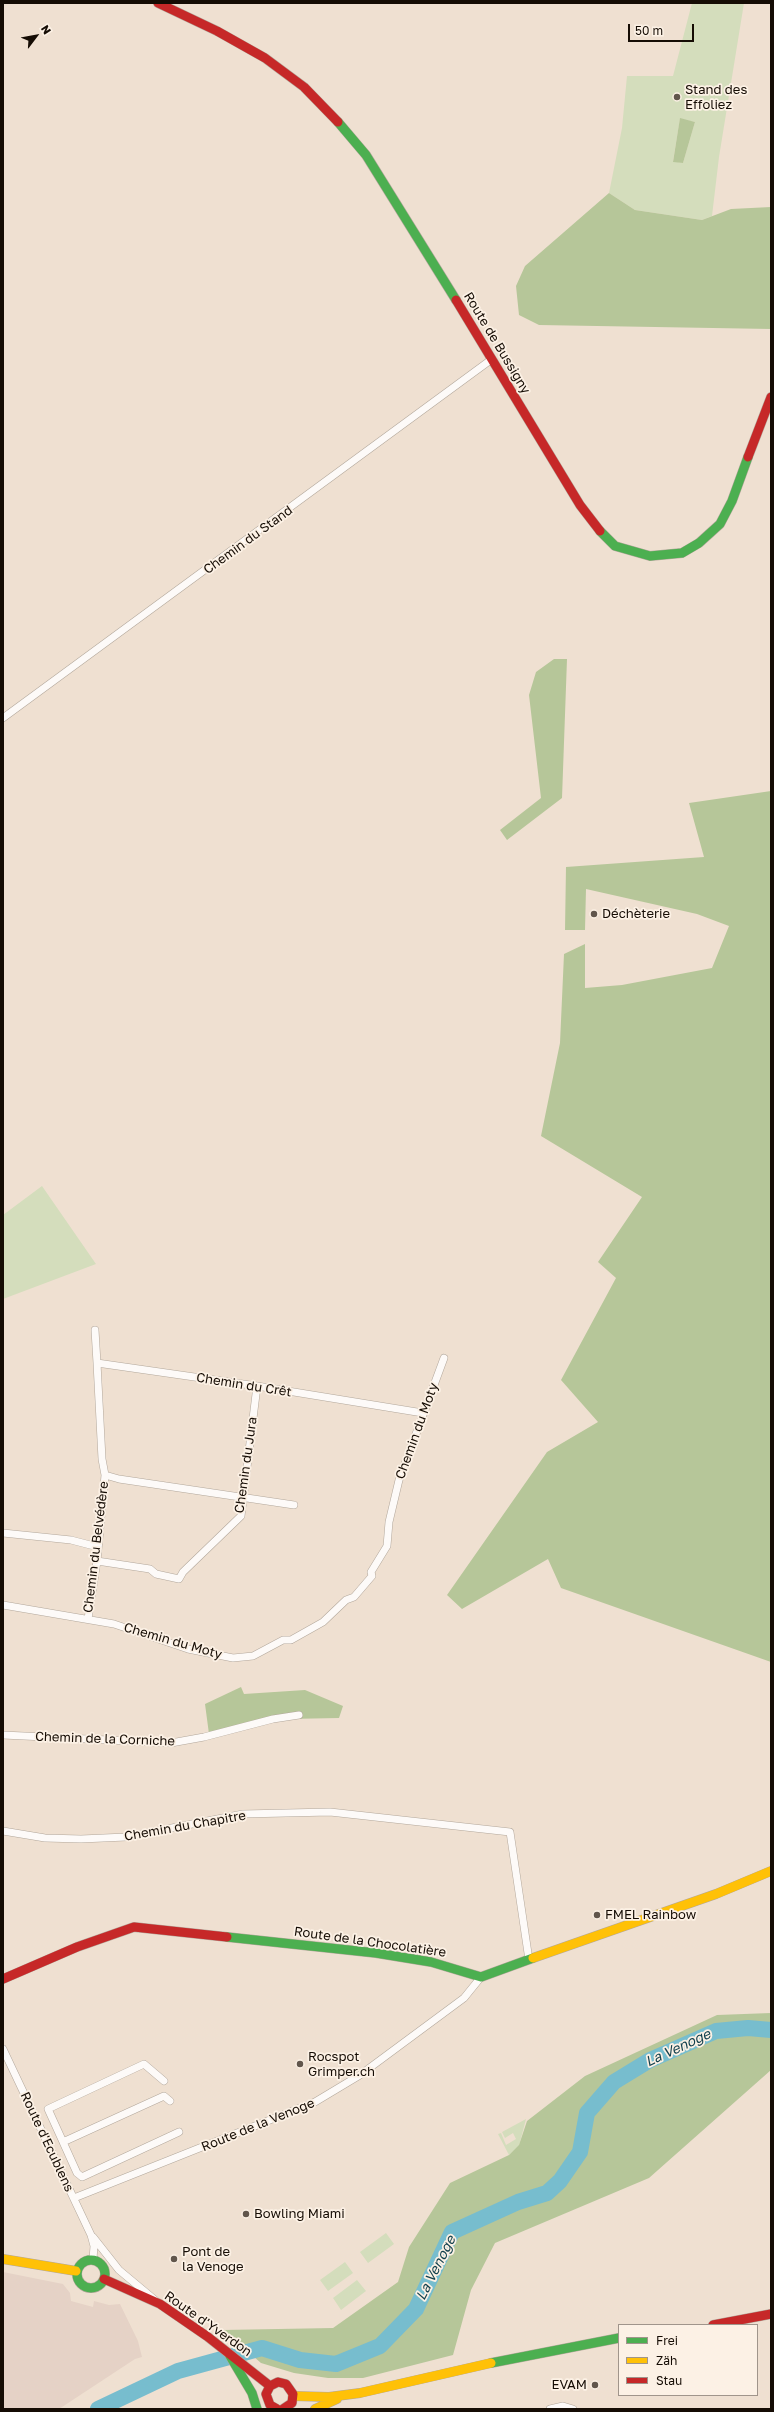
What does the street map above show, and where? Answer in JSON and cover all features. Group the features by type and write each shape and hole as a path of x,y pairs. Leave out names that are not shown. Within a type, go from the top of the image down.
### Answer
{"street":[{"name":"Route de Bussigny","path":"158,3 217,31 265,58 304,87 331,113 366,154 580,505 603,535 615,546 650,556 682,553 699,543 720,524 732,501 771,397"},
{"name":"Chemin du Stand","path":"3,718 492,359"},
{"path":"96,1330 97,1363"},
{"name":"Chemin du Moty","path":"3,1604 88,1619 143,1632 192,1650 233,1658 253,1656 283,1640 291,1640 323,1622 346,1600 354,1597 372,1576 371,1572 387,1546 389,1522 399,1480 444,1358"},
{"name":"Chemin du Crêt","path":"97,1363 257,1386 423,1413"},
{"name":"Chemin du Belvédère","path":"88,1619 97,1561 105,1475 102,1459 97,1363"},
{"name":"Chemin du Jura","path":"97,1561 150,1569 156,1574 179,1579 183,1572 241,1516 257,1386"},
{"name":"Chemin du Belvédère","path":"105,1475 119,1479 294,1505"},
{"path":"3,1533 71,1540 98,1547"},
{"name":"Chemin de la Corniche","path":"3,1735 171,1743 204,1737 273,1719 299,1715"},
{"name":"Chemin du Chapitre","path":"3,1831 45,1838 81,1839 126,1837 243,1814 330,1812 510,1832 529,1960"},
{"path":"481,1977 716,1894 771,1871"},
{"name":"Route de la Chocolatière","path":"3,1979 77,1946 134,1927 376,1953 431,1962 481,1977"},
{"name":"Route de la Venoge","path":"74,2198 315,2102 360,2075 464,1998 481,1977"},
{"name":"Route d'Ecublens","path":"3,2049 91,2235 94,2246 93,2259"},
{"path":"164,2081 144,2064 48,2109 77,2173 82,2177 179,2132"},
{"path":"63,2142 164,2096 170,2101"},
{"name":"Route d'Ecublens","path":"91,2235 119,2270 146,2290 160,2304"},
{"path":"3,2259 76,2271"},
{"path":"93,2259 102,2264 105,2274 104,2279 99,2285 88,2288 80,2283 76,2271 84,2261 93,2259"},
{"name":"Route d'Yverdon","path":"104,2279 160,2304 227,2351 270,2386"},
{"path":"718,2324 771,2314"},
{"path":"315,2409 344,2396 541,2352 618,2338"},
{"path":"227,2351 252,2393 257,2409"},
{"path":"276,2409 270,2405 266,2398 270,2386 278,2382 286,2384 292,2390 294,2396 292,2403 283,2409"},
{"path":"294,2396 344,2396"},
{"path":"550,2409 563,2406 573,2409"}],"shaded area":[{"path":"3,2272 63,2284 70,2293 71,2301 93,2307 94,2301 109,2305 120,2304 138,2341 142,2357 135,2359 59,2409 3,2409"}],"green space":[{"name":"Stand des Effoliez","path":"692,3 744,3 719,157 712,216 702,220 635,210 609,193 622,128 627,76 673,76","holes":["680,119 695,122 683,163 673,161"]},
{"path":"680,118 695,122 683,163 673,162"},
{"path":"609,193 635,210 702,220 731,209 771,207 771,329 539,325 519,315 516,286 525,266"},
{"path":"554,659 567,659 562,798 507,840 500,830 541,798 529,695 536,672"},
{"path":"771,791 771,1662 561,1588 548,1559 462,1609 447,1595 547,1452 598,1422 561,1380 616,1278 598,1262 642,1197 541,1136 560,1043 564,954 585,944 585,988 622,985 712,968 729,926 697,914 586,889 585,930 565,930 566,867 704,857 689,803"},
{"path":"42,1186 96,1264 3,1299 3,1215"},
{"path":"241,1687 244,1694 305,1690 343,1706 339,1718 287,1719 209,1734 205,1704"},
{"path":"771,2013 771,2070 649,2178 495,2243 471,2290 453,2355 363,2378 328,2378 294,2373 261,2363 223,2330 333,2328 398,2282 409,2247 450,2183 509,2155 519,2145 527,2121 585,2076 717,2015"},
{"path":"526,2119 519,2146 509,2155 498,2134 501,2133 506,2145 516,2139 513,2133 505,2138 502,2132"},
{"path":"386,2233 394,2244 368,2263 360,2252"},
{"path":"345,2262 353,2273 328,2291 320,2280"},
{"path":"357,2280 366,2291 341,2310 333,2298"}],"waterway":[{"name":"La Venoge","path":"98,2409 178,2371 262,2348 300,2360 336,2364 380,2346 416,2309 452,2232 518,2202 547,2193 560,2181 580,2152 587,2113 614,2082 650,2060 716,2031 748,2028 771,2030"}],"traffic: fast":[{"path":"338,122 366,155 456,300"},
{"path":"600,531 615,546 650,556 682,553 699,543 720,524 732,501 748,457"},
{"path":"227,1937 376,1953 431,1962 481,1977 533,1958"},
{"path":"91,2260 101,2264 105,2274 101,2284 91,2288 81,2284 77,2274 81,2264 91,2260"},
{"path":"491,2363 618,2338"},
{"path":"230,2356 252,2393 257,2409"}],"traffic: slow":[{"path":"533,1958 716,1894 771,1871"},
{"path":"3,2259 76,2271"},
{"path":"293,2396 329,2397 360,2393 491,2363"},
{"path":"315,2409 337,2399"}],"traffic: jam":[{"path":"158,3 217,31 265,58 304,87 338,122"},
{"path":"456,300 580,505 600,531"},
{"path":"748,457 771,397"},
{"path":"3,1979 77,1947 134,1927 227,1937"},
{"path":"104,2279 160,2304 208,2337 270,2386"},
{"path":"718,2324 771,2314"},
{"path":"277,2409 270,2405 266,2394 270,2386 278,2382 286,2384 293,2394 292,2403 283,2409"}],"place":[{"name":"Stand des Effoliez","path":"677,97"},
{"name":"Déchèterie","path":"594,914"},
{"name":"FMEL Rainbow","path":"597,1915"},
{"name":"Rocspot Grimper.ch","path":"300,2064"},
{"name":"Bowling Miami","path":"246,2214"},
{"name":"Pont de la Venoge","path":"174,2259"},
{"name":"EVAM","path":"595,2385"}]}
